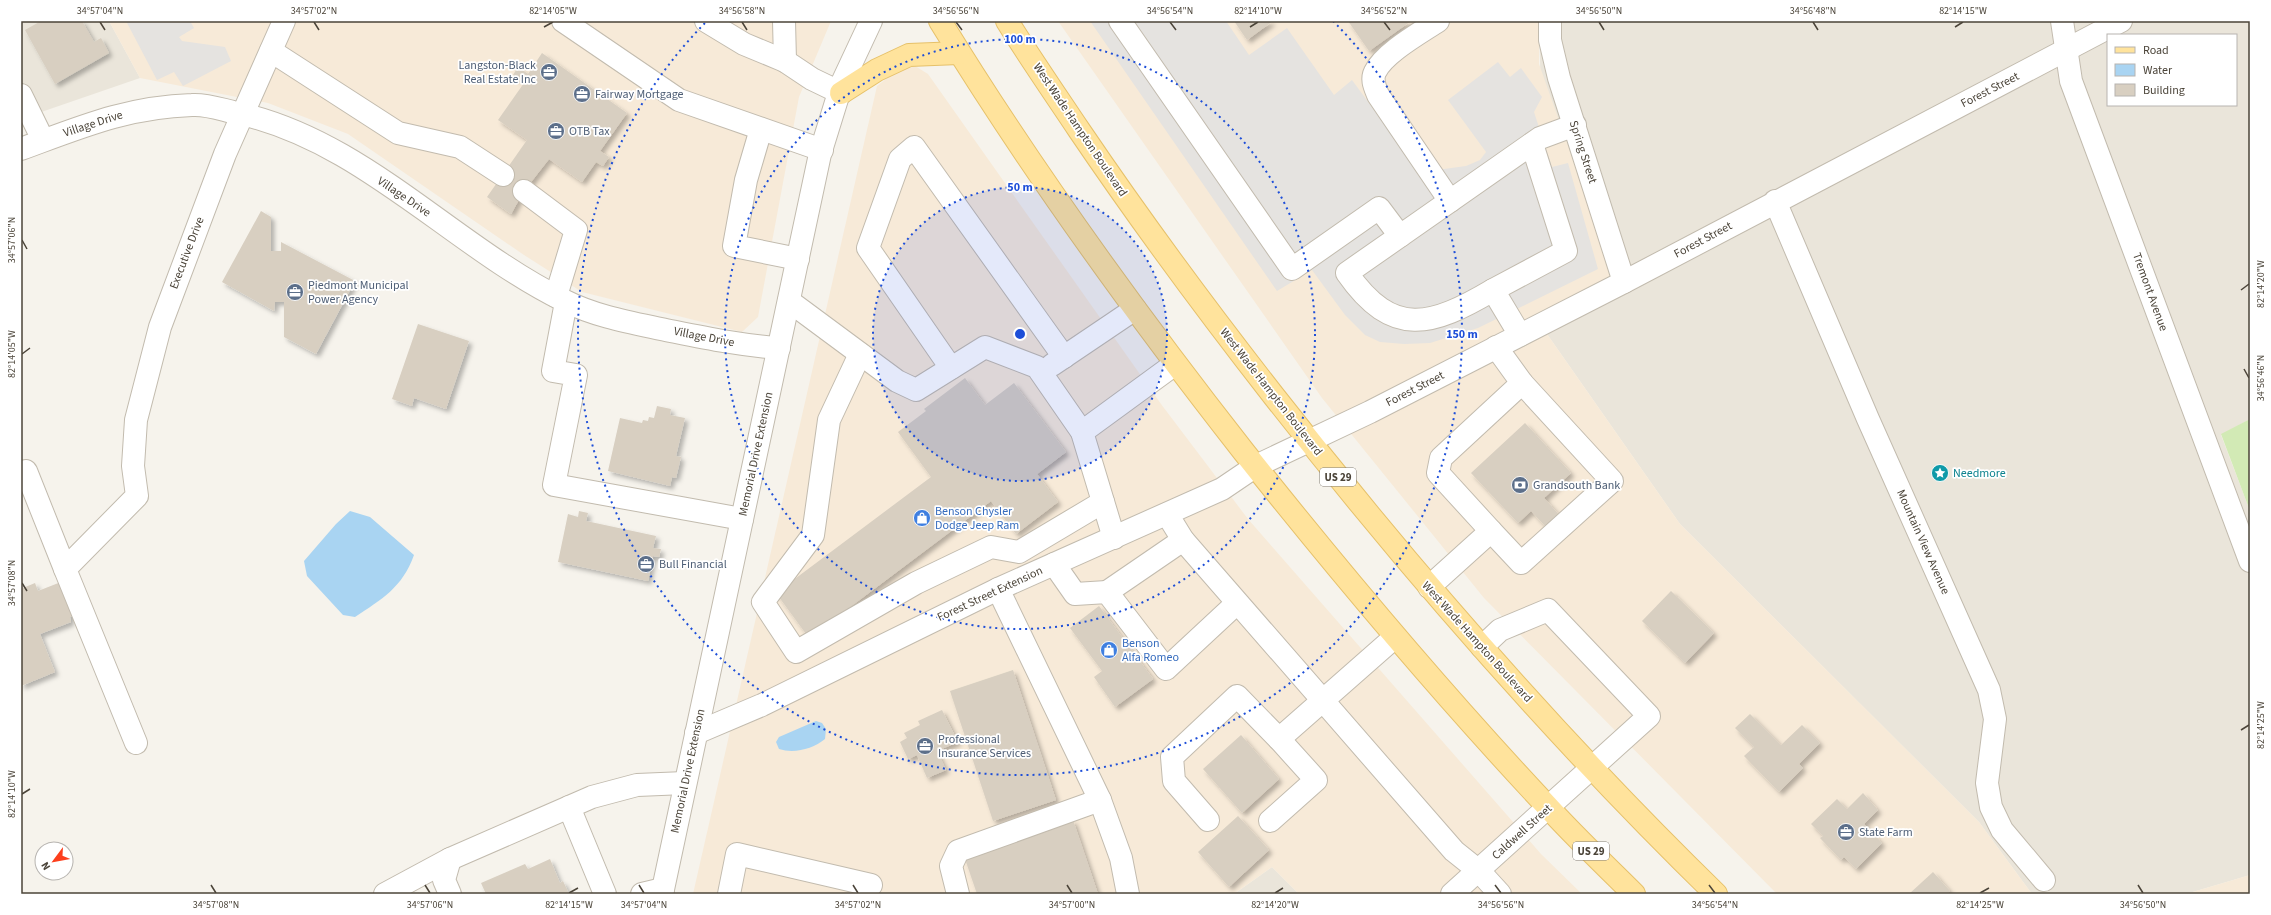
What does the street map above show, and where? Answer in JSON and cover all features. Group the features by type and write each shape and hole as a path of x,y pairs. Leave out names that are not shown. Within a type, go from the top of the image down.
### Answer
{"main road":[{"name":"US 29","path":"940,21 959,53 1071,221 1176,364 1321,548 1396,637 1548,808 1634,894"},
{"name":"West Wade Hampton Boulevard","path":"1007,21 1123,195 1214,320 1309,441 1429,587 1482,648 1590,768 1716,894"},
{"path":"840,93 877,70 909,55 959,53"}],"street":[{"name":"Executive Drive","path":"65,569 137,496 133,466 136,420 160,327 225,154 284,21"},
{"path":"563,21 678,100 822,150"},
{"path":"784,21 785,61"},
{"name":"Memorial Drive Extension","path":"656,892 685,783 822,150 850,64 871,21"},
{"path":"1120,21 1292,269 1379,208 1400,236"},
{"path":"1438,21 1384,60 1374,72 1373,83 1378,95 1450,201"},
{"name":"Spring Street","path":"1550,21 1552,48 1624,282"},
{"name":"Tremont Avenue","path":"2062,21 2068,50 2071,81 2250,561"},
{"name":"Forest Street","path":"1282,453 1309,441 1624,282 2121,21"},
{"path":"707,22 744,44 785,61 812,79 840,93"},
{"path":"271,51 398,133 460,147 503,175"},
{"path":"21,95 43,140"},
{"name":"Village Drive","path":"21,148 108,117 145,108 194,105 269,120 310,138 356,164 521,277 561,299 594,313 628,322 733,344 779,348"},
{"path":"1532,144 1566,251 1461,308 1434,318 1417,321 1402,318 1386,312 1369,300 1347,273 1540,138 1575,125"},
{"path":"761,129 746,180 734,246 798,259"},
{"path":"951,368 868,248 900,160 914,147 1064,357"},
{"path":"524,191 576,230 561,299 553,371 576,375 554,485 742,519"},
{"name":"Mountain View Avenue","path":"1775,202 1868,419 1989,690 1995,719 1987,783 1991,807 2002,830 2044,880"},
{"path":"1493,290 1520,335"},
{"path":"789,301 897,381 916,390 985,347 1038,367 1082,432 1114,538"},
{"path":"1041,372 1135,309"},
{"path":"1496,347 1522,383 1612,481 1521,562 1438,473 1441,458 1522,383"},
{"path":"860,354 829,420 813,535 763,602 796,652 916,583 991,548 1019,552 1103,502"},
{"path":"1082,432 1176,364"},
{"name":"Forest Street Extension","path":"696,733 762,705 998,589 1222,489 1256,466 1282,453"},
{"path":"26,471 136,743"},
{"path":"1167,514 1183,540 1454,851 1479,871 1500,894"},
{"path":"1429,587 1492,531"},
{"path":"1054,564 1075,594 1107,592 1183,540"},
{"path":"998,589 1100,800 1121,858 1128,894"},
{"path":"1107,592 1166,669 1237,603"},
{"name":"Caldwell Street","path":"1452,894 1649,716 1548,610 1500,630 1482,648"},
{"path":"1279,739 1396,637"},
{"path":"1208,820 1174,781 1172,758 1237,696 1316,780 1270,821"},
{"path":"385,894 450,859 592,796 637,785 685,783"},
{"path":"958,894 951,866 958,851 1100,800"},
{"path":"569,807 604,894"},
{"path":"729,894 738,854 871,885"},
{"path":"450,859 444,880 450,894"}],"shaded area":[{"path":"21,21 109,21 140,78 21,119"},
{"path":"109,21 831,21 799,97 758,317 742,332 582,292 524,255 348,134 268,103 140,78"},
{"path":"126,21 190,21 194,28 179,37 182,41 225,47 231,61 183,86 174,72 157,80"},
{"path":"1058,21 1539,21 1539,64 1621,295 1547,334 1680,524 1979,822 2032,894 1777,894 1484,598 1322,398"},
{"path":"1090,21 1226,21 1249,55 1287,28 1334,95 1352,80 1411,160 1422,172 1466,166 1480,160 1486,152 1448,100 1498,62 1510,77 1521,68 1542,97 1534,112 1552,167 1568,163 1598,269 1478,328 1430,343 1404,344 1380,342 1365,335 1345,315 1312,270 1277,291"},
{"name":"Needmore","path":"1539,21 2249,21 2250,419 2221,435 2250,511 2250,875 2186,894 2032,894 1979,822 1680,524 1547,334"},
{"path":"915,66 928,74 1161,404 1248,519 1541,854 1582,894 1299,894 1272,867 1234,894 693,894 877,86 895,72"},
{"path":"1272,867 1299,894 1234,894"},
{"path":"2250,875 2250,894 2186,894"}],"green space":[{"path":"2250,419 2250,511 2221,434"}],"water":[{"path":"350,511 370,517 414,555 404,576 390,592 355,617 343,615 307,576 304,561 336,524"},
{"path":"816,721 822,723 826,729 825,739 820,743 797,751 779,749 776,742 779,737"}],"building":[{"path":"41,21 82,21 94,42 101,38 109,53 55,84 25,30"},
{"path":"1234,21 1273,21 1247,40"},
{"path":"1348,21 1411,21 1369,51"},
{"path":"542,53 627,113 600,151 609,157 603,166 596,162 582,182 549,159 524,191 511,214 487,197 527,140 498,120 524,83 513,75 518,67 528,74"},
{"name":"Piedmont Municipal Power Agency","path":"261,211 271,217 271,251 281,251 281,242 355,281 316,354 284,337 284,302 275,302 274,311 222,282"},
{"path":"418,324 469,341 446,409 414,398 412,406 392,399"},
{"name":"Benson Chysler Dodge Jeep Ram","path":"965,378 985,405 1014,383 1066,452 1037,474 1058,502 1016,534 991,501 809,638 776,593 931,477 898,432 926,411 924,409"},
{"path":"657,406 671,409 670,415 685,418 676,456 681,457 676,478 672,477 670,486 608,471 620,418 642,423 643,420 648,421 649,417 654,418"},
{"name":"Grandsouth Bank","path":"1525,423 1571,473 1544,498 1561,517 1548,529 1531,511 1518,523 1471,473"},
{"path":"579,511 588,513 586,521 656,536 653,548 661,549 659,557 653,556 648,581 558,562 568,514 578,517"},
{"path":"61,582 74,615 70,617 71,622 40,634 55,672 21,686 21,583 23,588 35,583 38,591"},
{"path":"1671,591 1714,633 1685,663 1642,621"},
{"name":"Benson Alfa Romeo","path":"1099,606 1153,679 1115,707 1094,677 1102,671 1070,628"},
{"path":"1013,670 1056,800 993,821 950,691"},
{"name":"Professional Insurance Services","path":"942,710 958,742 937,751 946,770 927,778 917,755 908,759 900,742 907,738 904,733 920,725 918,721"},
{"path":"1750,714 1781,745 1802,725 1820,743 1799,764 1803,768 1779,792 1744,756 1754,747 1735,728"},
{"path":"1241,735 1279,779 1242,813 1203,769"},
{"path":"1863,793 1878,810 1864,824 1882,843 1856,869 1844,857 1841,860 1820,838 1823,836 1811,824 1837,799 1847,809"},
{"path":"1238,816 1269,850 1229,887 1198,852"},
{"path":"1073,820 1098,894 977,894 964,856"},
{"path":"550,859 560,883 563,881 569,894 486,894 481,883 525,864 528,869"},
{"path":"1933,872 1950,891 1947,894 1909,894"}],"place":[{"name":"Langston-Black Real Estate Inc","path":"549,72"},
{"name":"Fairway Mortgage","path":"582,94"},
{"name":"OTB Tax","path":"556,131"},
{"name":"Piedmont Municipal Power Agency","path":"295,292"},
{"name":"Needmore","path":"1940,473"},
{"name":"Grandsouth Bank","path":"1520,485"},
{"name":"Benson Chysler Dodge Jeep Ram","path":"922,518"},
{"name":"Bull Financial","path":"646,564"},
{"name":"Benson Alfa Romeo","path":"1109,650"},
{"name":"Professional Insurance Services","path":"925,746"},
{"name":"State Farm","path":"1846,832"}]}
